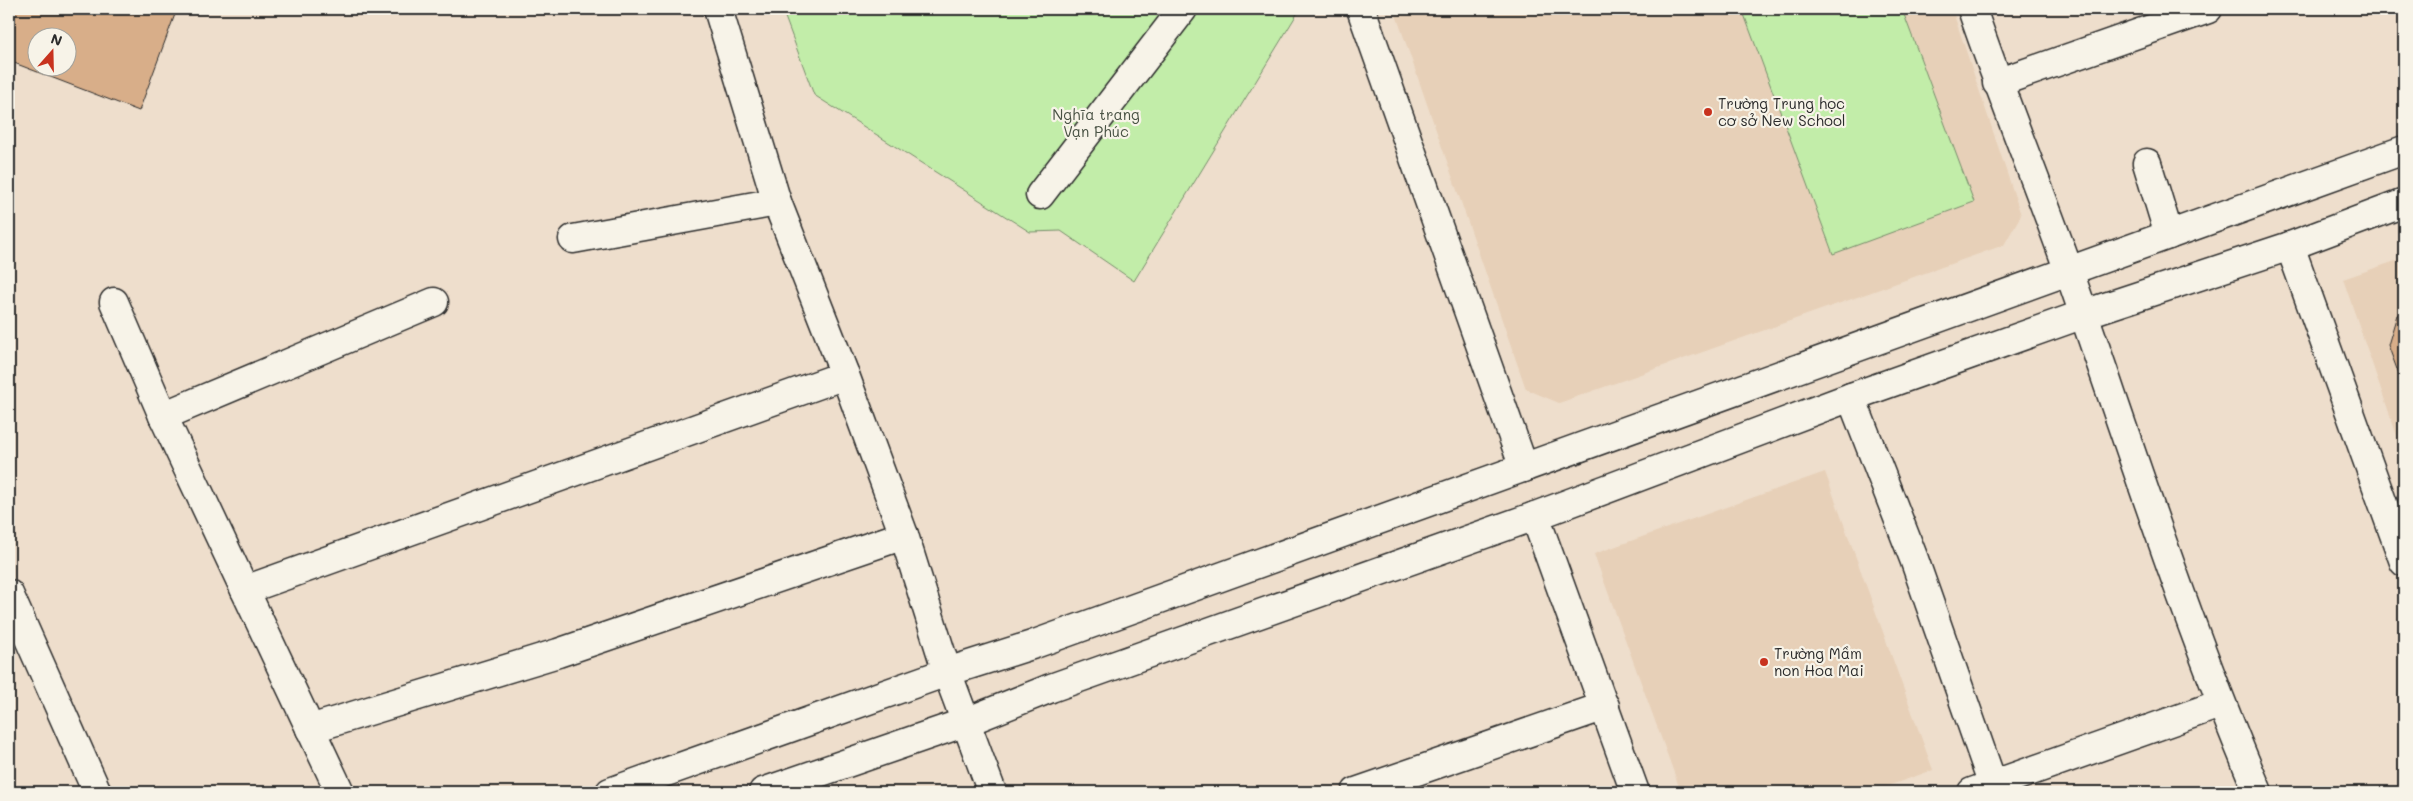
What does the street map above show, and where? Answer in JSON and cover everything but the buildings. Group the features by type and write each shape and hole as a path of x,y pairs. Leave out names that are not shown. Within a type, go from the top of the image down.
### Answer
{"street":[{"path":"718,9 777,202 846,375 904,535 947,672 992,792"},
{"path":"1040,195 1182,9"},
{"path":"1361,9 1524,468"},
{"path":"1972,9 1997,83 2069,271 2220,704 2258,792"},
{"path":"1997,83 2208,9"},
{"path":"610,792 947,672 1032,645 2404,150"},
{"path":"2147,163 2169,235"},
{"path":"573,239 777,202"},
{"path":"763,792 966,722 1051,688 1535,516 1851,397 2084,314 2290,246 2404,203"},
{"path":"2290,246 2404,562"},
{"path":"114,302 163,416 340,792"},
{"path":"163,416 434,302"},
{"path":"245,590 846,375"},
{"path":"1851,397 1914,560 1982,788 2220,704"},
{"path":"1535,516 1635,792"},
{"path":"310,729 558,653 904,535"},
{"path":"9,594 97,792"},
{"path":"1356,792 1605,706"}],"shaded area":[{"name":"Trường Trung học cơ sở New School","path":"1394,9 1952,9 2021,215 2004,245 1559,403 1526,389"},
{"path":"2404,258 2404,456 2343,279"},
{"name":"Trường Mầm non Hoa Mai","path":"1825,472 1933,770 1871,792 1681,792 1594,554"}],"green space":[{"name":"Nghĩa trang Vạn Phúc","path":"782,9 1300,9 1134,281 1061,231 1030,232 814,95"},
{"path":"1742,9 1902,9 1974,202 1833,254"}],"place":[{"name":"Trường Trung học cơ sở New School","path":"1708,112"},
{"name":"Trường Mầm non Hoa Mai","path":"1764,662"}]}
